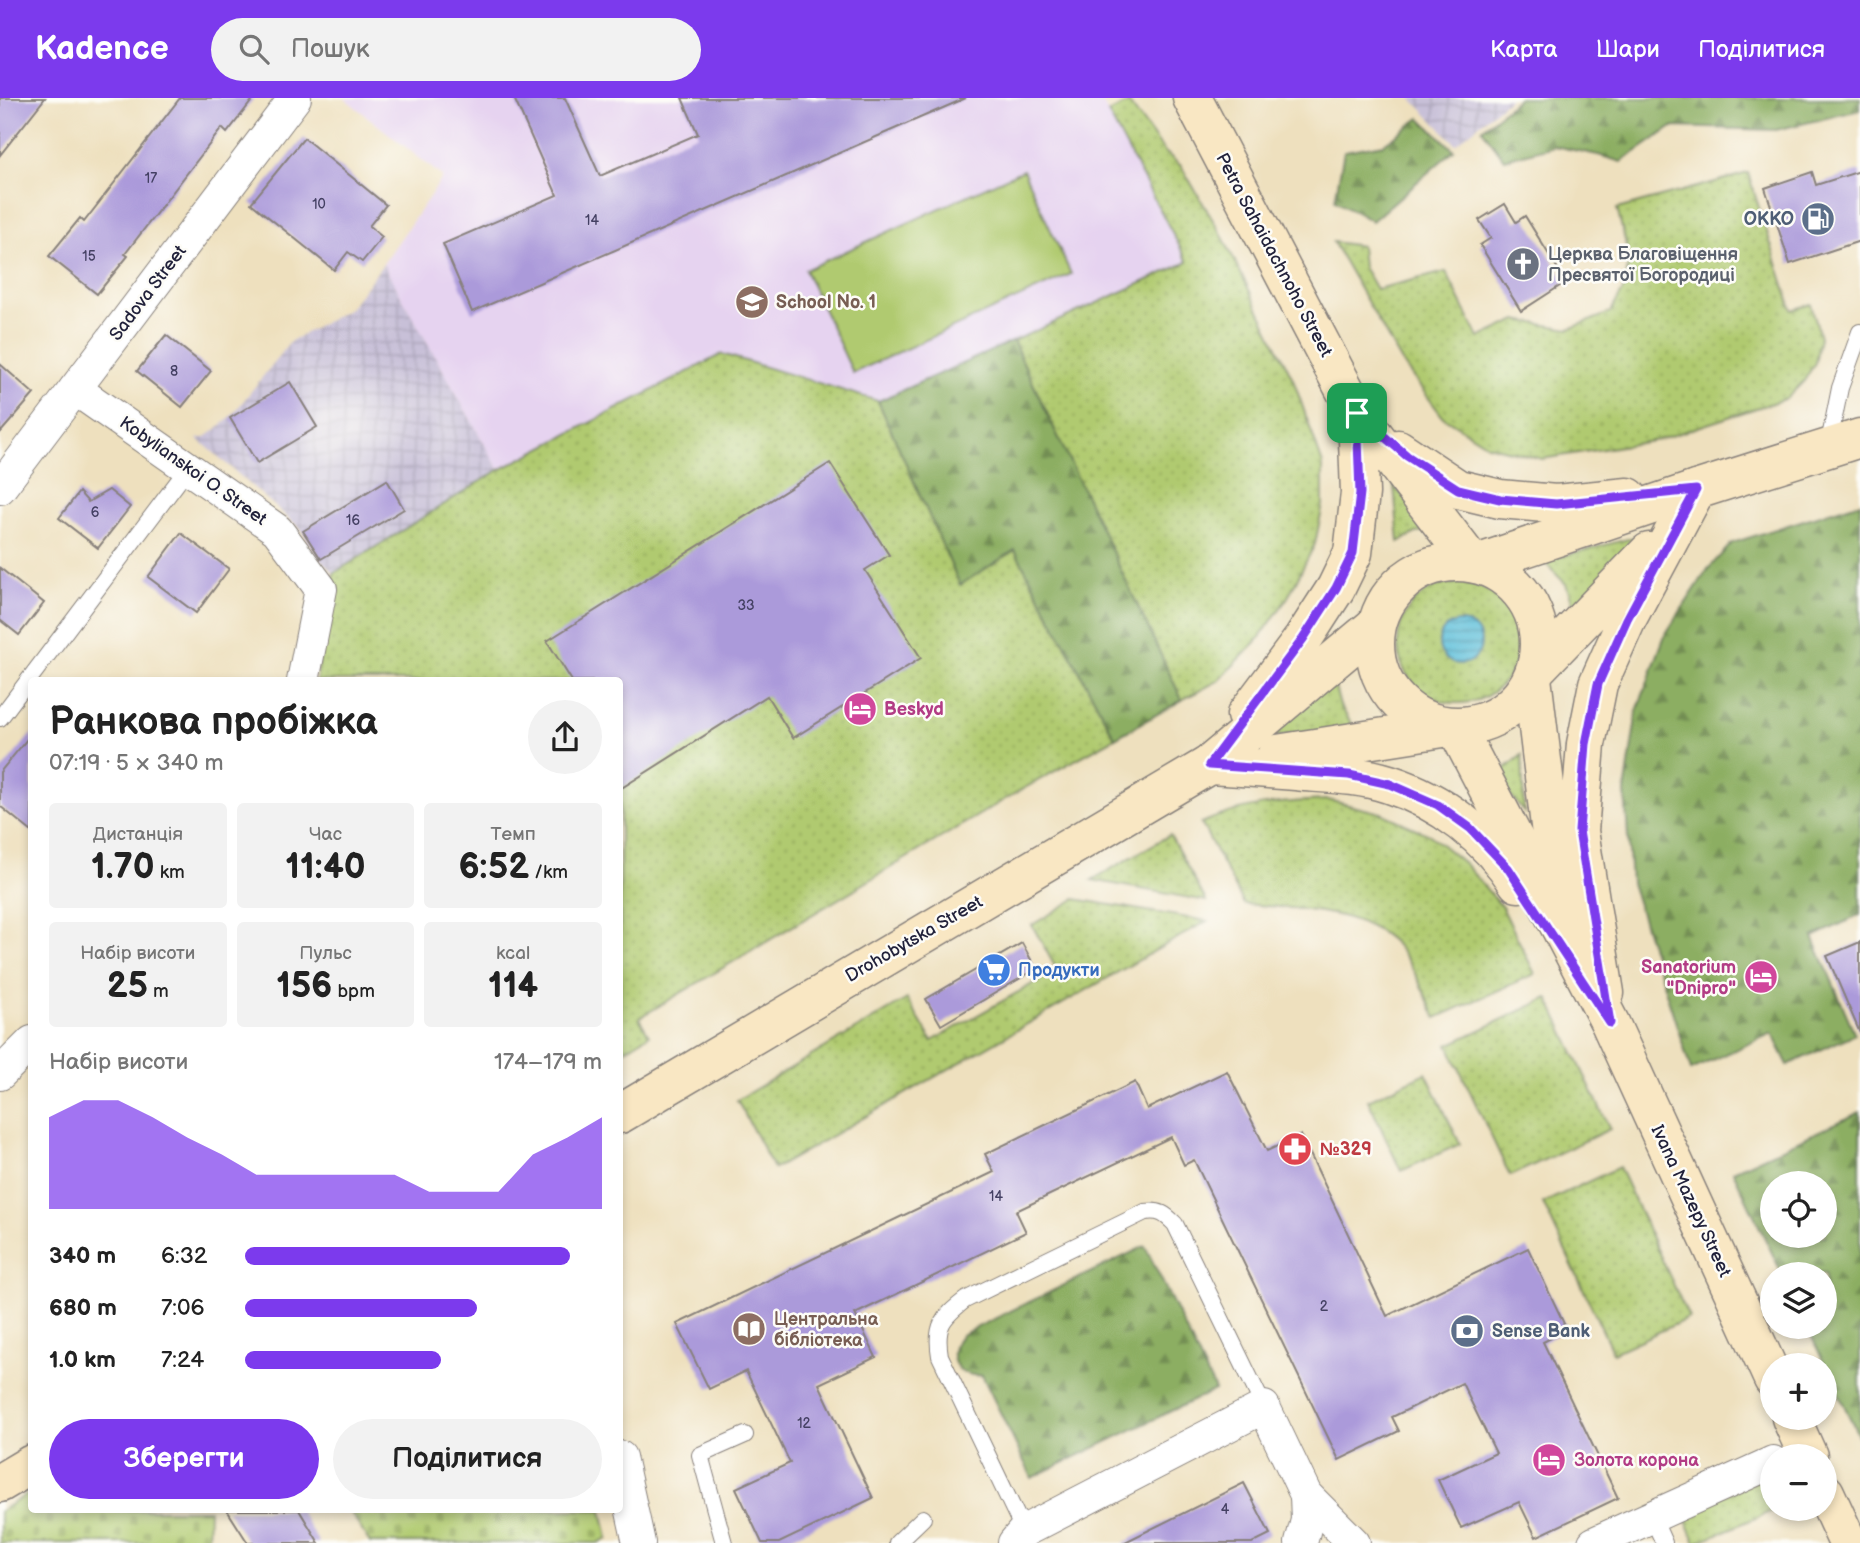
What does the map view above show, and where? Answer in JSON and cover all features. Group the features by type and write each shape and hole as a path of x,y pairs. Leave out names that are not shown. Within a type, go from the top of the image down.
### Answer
{"street":[{"name":"Sadova Street","path":"0,488 295,98"},
{"name":"Petra Sahaidachnoho Street","path":"1192,98 1357,413"},
{"name":"Kobylianskoi O. Street","path":"75,389 277,530 321,589 304,677"},
{"path":"1357,413 1407,456 1458,489 1500,499 1556,504 1696,490"},
{"path":"1357,413 1475,564"},
{"path":"1357,413 1375,518 1380,616 1375,654 1383,681 1391,694 1407,710 1427,722 1453,727"},
{"path":"1209,765 1303,639 1336,588 1353,553 1360,493 1357,413"},
{"path":"1475,564 1844,443"},
{"path":"1209,765 1453,727 1487,721 1501,714 1514,705 1534,674 1668,533 1696,490"},
{"path":"1610,1023 1579,831 1586,744 1598,684 1627,619 1696,490"},
{"path":"1209,765 1380,616 1395,589 1420,571 1451,562 1475,564 1502,575 1522,593 1535,616 1540,643 1534,674 1551,834 1610,1023"},
{"path":"1453,727 1610,1023"},
{"path":"1209,765 1349,775 1390,784 1438,805 1470,828 1508,868 1610,1023"},
{"name":"Drohobytska Street","path":"623,1112 1209,765"},
{"name":"Ivana Mazepy Street","path":"1610,1023 1761,1353"},
{"path":"0,1074 28,1046"},
{"path":"1019,1537 1264,1407 1306,1495 1354,1543"},
{"path":"0,1483 28,1466"},
{"path":"1594,1543 1658,1530 1760,1468"},
{"path":"623,1471 639,1543"},
{"path":"1301,1543 1307,1520 1306,1495"},
{"path":"1837,1519 1848,1543"}],"lane":[{"path":"1844,443 1840,388 1860,332"},
{"path":"31,677 189,467"},
{"path":"0,718 28,681"},
{"path":"1019,1537 940,1356 937,1338 946,1314 965,1300 1146,1212 1156,1210 1165,1214 1175,1224 1264,1407"},
{"path":"724,1543 700,1455 744,1435"},
{"path":"897,1543 923,1518"}],"shaded area":[{"name":"School No. 1","path":"344,98 1100,98 1189,262 878,401 722,354 499,470 383,264 443,177"},
{"path":"1411,98 1510,98 1456,144"},
{"path":"383,264 499,470 334,573 320,559 303,531 197,438 204,438 230,418 291,341 349,309"}],"green space":[{"path":"1519,98 1860,98 1860,110 1776,130 1672,127 1621,162 1554,146 1504,159 1482,129"},
{"path":"1129,103 1164,151 1181,166 1224,239 1293,379 1323,465 1323,505 1315,544 1288,597 1258,640 1218,681 1182,700 1013,341 1188,262 1108,113"},
{"path":"1420,118 1454,150 1372,221 1335,200 1344,151 1384,144"},
{"path":"1023,170 1071,274 853,373 805,270"},
{"path":"1748,173 1792,310 1811,304 1820,337 1815,363 1804,381 1787,398 1658,440 1542,459 1487,445 1443,417 1403,364 1333,242 1361,246 1363,267 1376,289 1446,272 1479,338 1517,320 1569,329 1610,313 1625,287 1629,256 1617,209"},
{"path":"1013,341 1182,700 1115,738 1015,550 960,585 878,401"},
{"name":"Beskyd","path":"722,354 878,401 960,584 1015,550 1115,738 1019,791 639,1018 649,1035 623,1051 623,677 317,677 334,573 499,470"},
{"path":"1394,486 1434,531 1416,533 1399,542"},
{"name":"Sanatorium \"Dnipro\"","path":"1860,502 1860,915 1813,937 1855,1034 1788,1065 1772,1033 1691,1070 1631,883 1625,792 1637,711 1665,635 1708,569 1732,543"},
{"path":"1651,533 1577,614 1566,584 1543,561"},
{"path":"1458,583 1481,587 1501,600 1514,620 1518,643 1514,666 1501,686 1481,699 1458,703 1435,699 1415,686 1402,666 1398,643 1402,620 1415,600 1435,587"},
{"path":"1332,676 1340,706 1355,729 1267,737"},
{"path":"1522,755 1524,812 1487,769 1506,768"},
{"path":"1328,800 1381,813 1430,835 1465,864 1502,907 1535,974 1436,1018 1416,974 1401,951 1387,937 1370,926 1329,913 1244,904 1201,823 1263,805"},
{"path":"1170,835 1206,901 1092,880"},
{"path":"1075,899 1207,921 774,1169 737,1100 907,999 932,1041 1057,970 1032,925"},
{"path":"1548,998 1610,1129 1510,1176 1448,1045"},
{"path":"1426,1073 1460,1144 1401,1171 1368,1100"},
{"path":"1860,1112 1860,1439 1837,1390 1837,1353 1819,1353 1813,1339 1837,1339 1837,1262 1776,1262 1770,1248 1837,1248 1837,1171 1760,1171 1760,1228 1733,1171"},
{"path":"1619,1167 1689,1318 1613,1353 1543,1203"},
{"path":"1145,1246 1215,1390 1032,1478 982,1375 965,1373 959,1369 955,1363 953,1349 963,1334"},
{"path":"1760,1479 1760,1516 1696,1543 1683,1513"},
{"path":"28,1494 28,1513 209,1513 208,1543 0,1543 0,1511"},
{"path":"351,1513 603,1513 608,1538 598,1543 370,1543"}],"water":[{"path":"1460,622 1475,628 1481,643 1475,658 1460,664 1445,658 1439,643 1445,628"}],"building":[{"path":"0,98 45,98 0,155"},
{"path":"180,98 254,98 227,133 222,128 97,294 49,256 80,218 84,222"},
{"path":"514,98 565,98 600,176 698,134 682,98 966,98 472,312 443,244 557,195"},
{"path":"304,138 386,205 369,226 382,237 362,262 348,252 334,270 251,203"},
{"name":"OKKO","path":"1860,171 1860,241 1790,264 1765,188 1812,172 1816,185"},
{"name":"Церква Благовіщення Пресвятої Богородиці","path":"1505,204 1516,222 1525,216 1566,282 1521,311 1480,245 1491,238 1479,220"},
{"path":"166,335 211,371 182,407 137,371"},
{"path":"0,364 34,394 0,433"},
{"path":"290,382 317,427 257,463 230,418"},
{"path":"830,463 889,555 865,570 921,658 793,738 767,696 623,787 623,677 570,677 547,641"},
{"path":"387,480 404,509 321,559 303,531"},
{"path":"109,490 130,507 98,548 59,518 79,492 88,502"},
{"path":"181,533 229,569 196,613 148,577"},
{"path":"0,568 44,603 19,635 0,620"},
{"path":"28,738 28,829 0,806 0,772"},
{"path":"1860,942 1860,1033 1827,956"},
{"path":"1022,943 1036,969 941,1025 926,999"},
{"path":"1227,1071 1267,1151 1301,1135 1387,1316 1528,1248 1567,1330 1543,1342 1618,1498 1536,1537 1519,1502 1461,1528 1438,1480 1496,1453 1462,1383 1392,1417 1399,1431 1339,1460 1194,1160 1184,1165 1171,1137 1016,1211 1026,1232 855,1314 876,1357 819,1384 873,1498 779,1543 762,1543 736,1488 790,1463 746,1371 709,1389 677,1324 994,1172 985,1154 1135,1082 1147,1109"},
{"path":"1244,1483 1270,1534 1252,1543 1123,1543"},
{"path":"229,1513 301,1513 319,1543 248,1543"}],"place":[{"name":"OKKO","path":"1818,219"},
{"name":"Церква Благовіщення Пресвятої Богородиці","path":"1523,264"},
{"name":"School No. 1","path":"752,302"},
{"name":"Beskyd","path":"860,709"},
{"name":"Продукти","path":"994,970"},
{"name":"Sanatorium \"Dnipro\"","path":"1761,977"},
{"name":"№329","path":"1295,1149"},
{"name":"Центральна бібліотека","path":"749,1329"},
{"name":"Sense Bank","path":"1467,1331"},
{"name":"Золота корона","path":"1549,1460"}],"route":[{"path":"1357,413 1407,456 1458,489 1500,499 1556,504 1696,490 1627,619 1598,684 1586,744 1579,831 1610,1023 1508,868 1470,828 1438,805 1390,784 1349,775 1209,765 1303,639 1336,588 1353,553 1360,493 1357,413"}]}
